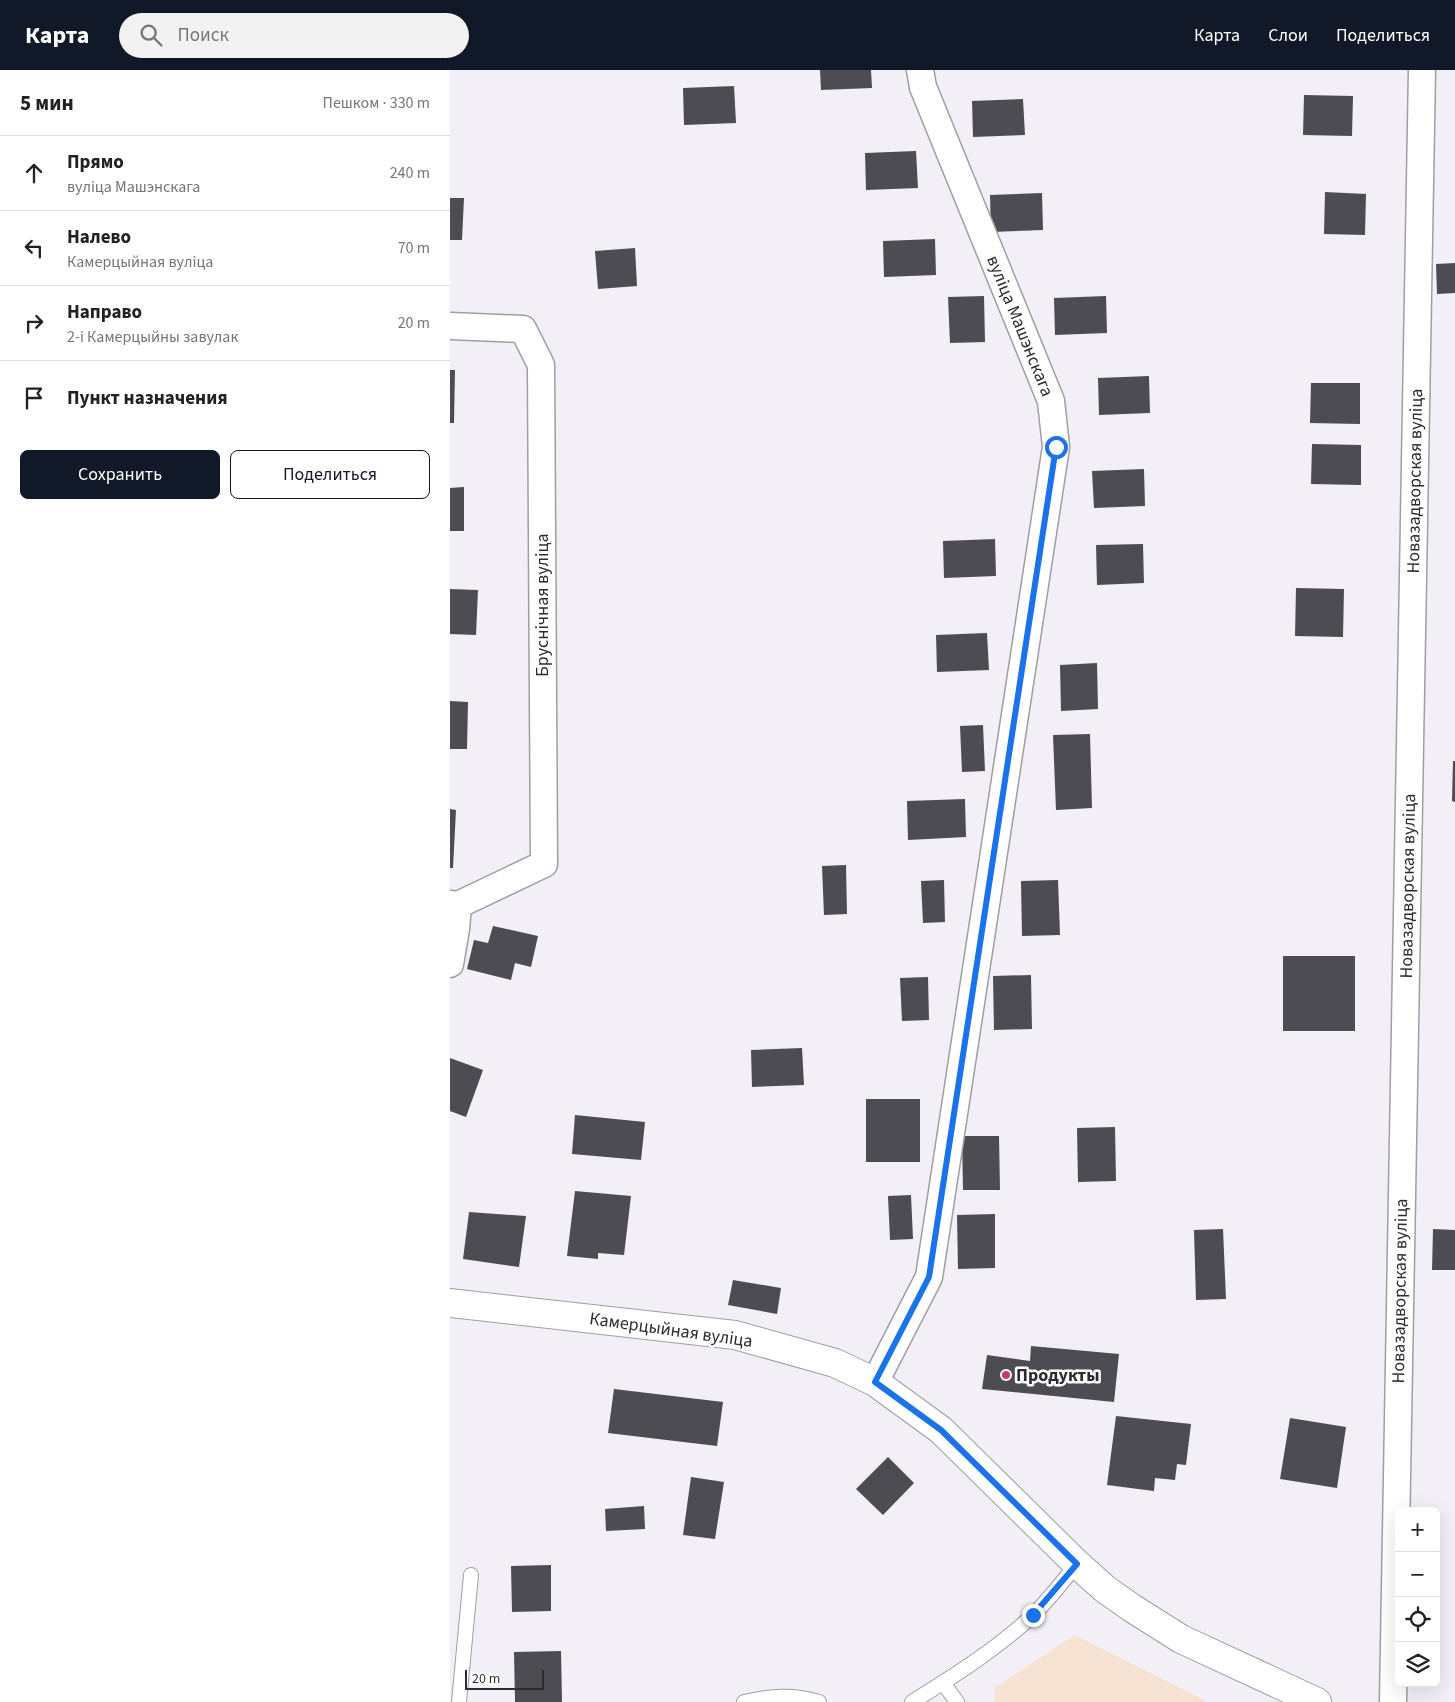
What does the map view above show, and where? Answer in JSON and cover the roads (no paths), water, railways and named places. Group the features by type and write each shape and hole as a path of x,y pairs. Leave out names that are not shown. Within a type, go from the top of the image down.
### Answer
{"main road":[{"name":"Камерцыйная вуліца","path":"450,1302 735,1335 835,1363 875,1382 941,1430 1077,1564 1105,1589 1132,1608 1181,1639 1318,1702"}],"street":[{"name":"вуліца Машэнскага","path":"875,1382 929,1277 1056,447 1051,401 923,87 920,70"},
{"name":"Новазадворская вуліца","path":"1393,1702 1422,70"},
{"name":"Бруснічная вуліца","path":"450,326 523,329 541,365 544,864 454,905"},
{"path":"450,964 456,929 454,905"}],"lane":[{"path":"912,1702 980,1659 1017,1630 1047,1600 1077,1564"},
{"path":"460,1702 471,1575"},
{"path":"943,1683 957,1702"},
{"path":"744,1702 774,1696 793,1696 819,1702"}],"place":[{"name":"Продукты","path":"1006,1375"}]}
